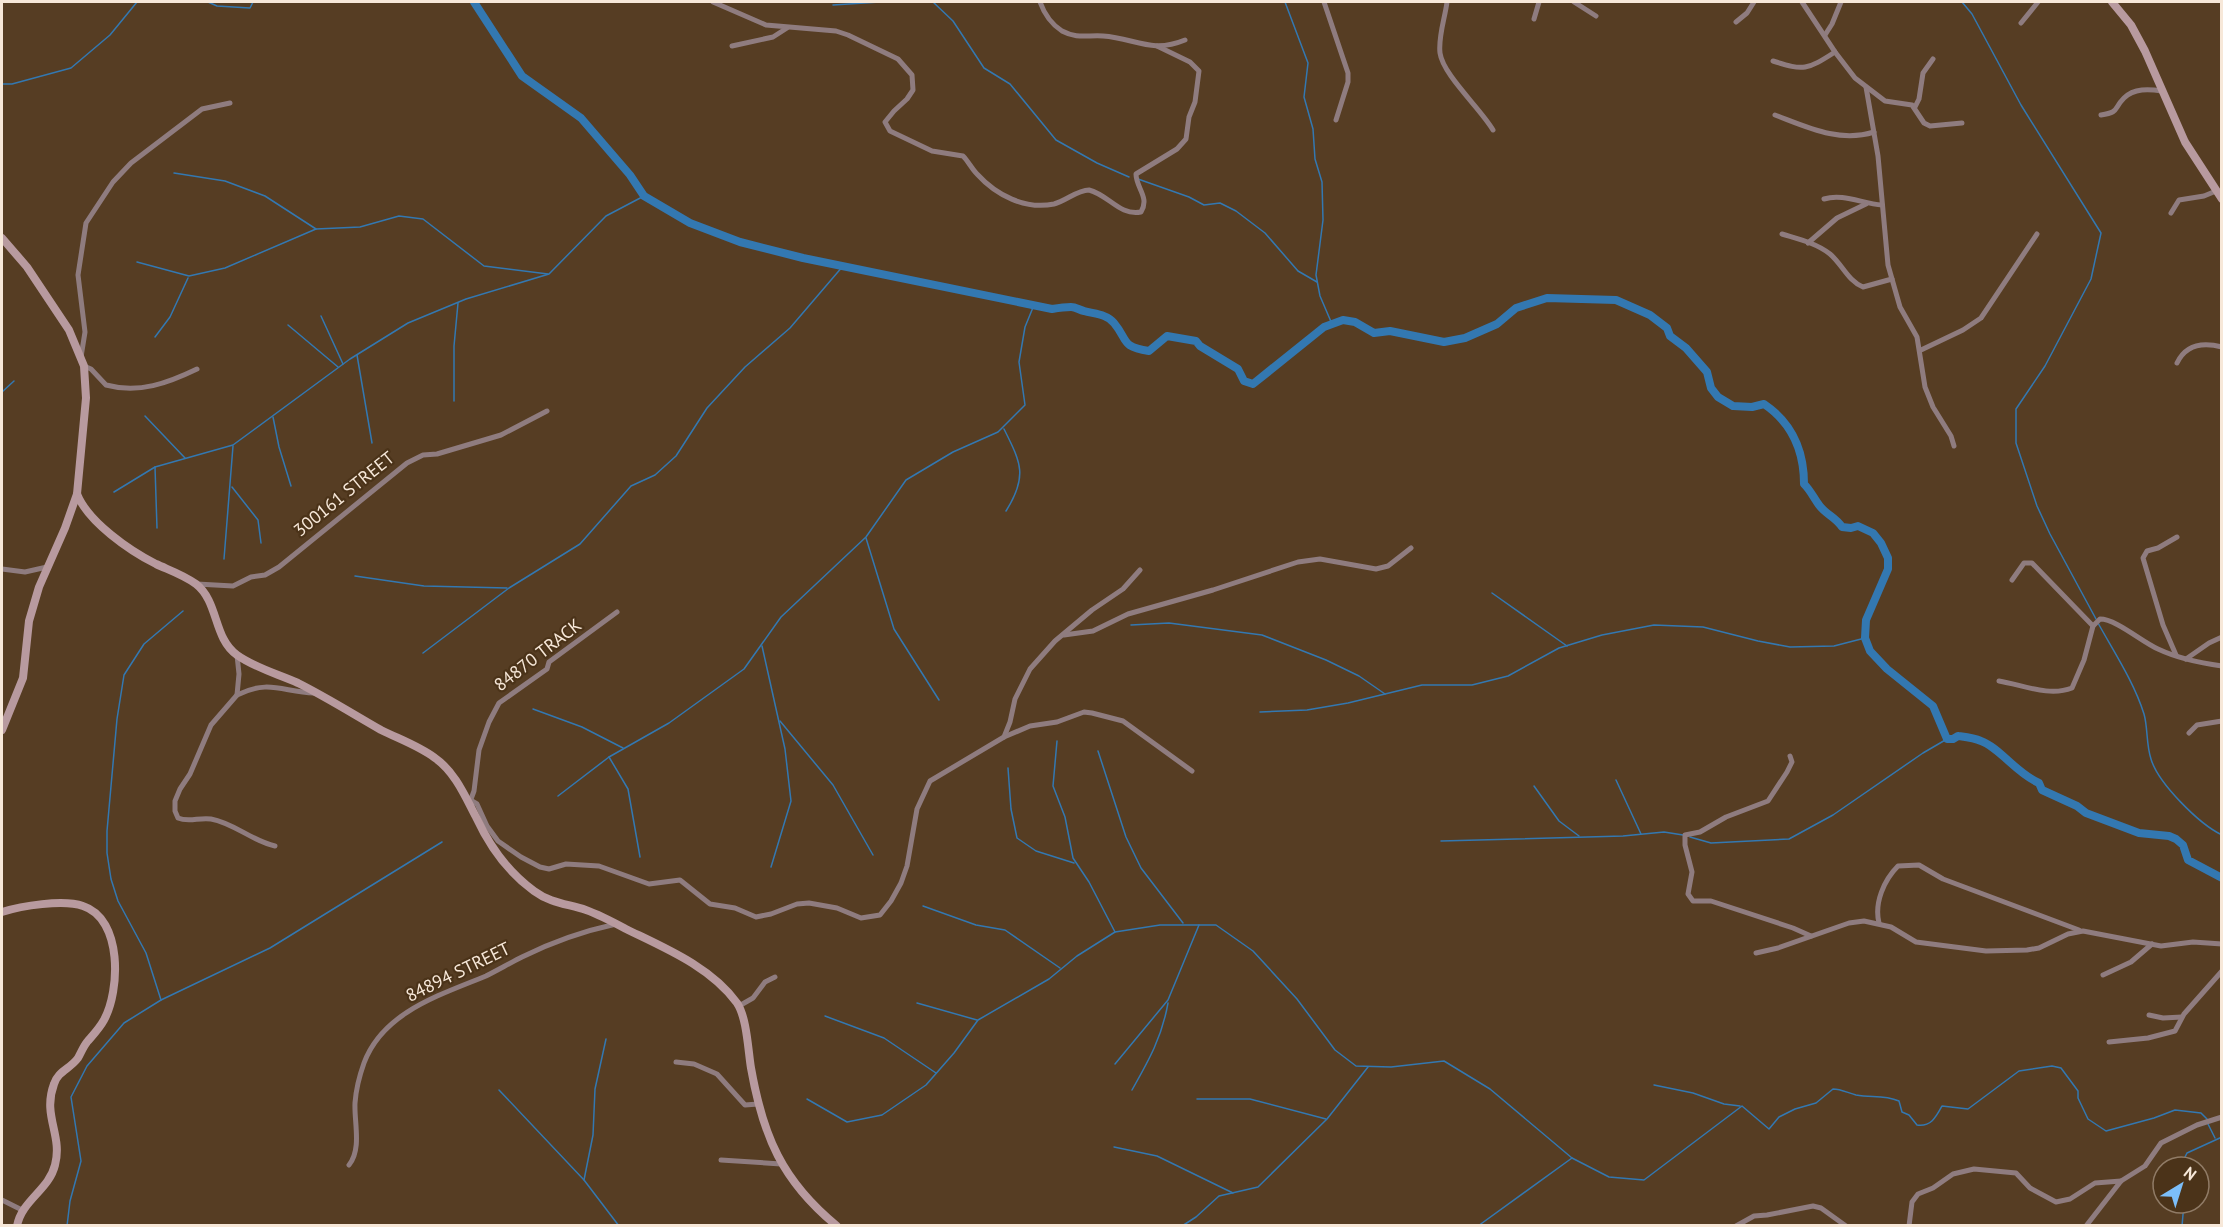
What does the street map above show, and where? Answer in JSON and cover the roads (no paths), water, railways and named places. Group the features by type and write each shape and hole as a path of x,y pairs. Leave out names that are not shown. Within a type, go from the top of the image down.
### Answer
{"street":[{"path":"713,2 766,25 836,31 898,58 912,75 913,84 907,99 885,122 890,131 932,151 963,156 978,176 1007,198 1038,204 1052,204 1089,190 1106,197 1125,212 1141,212 1145,199 1136,174 1177,149 1186,139 1199,74 1190,62 1157,46"},
{"path":"1040,2 1048,18 1060,30 1085,38 1102,36 1134,44 1157,46 1168,46 1185,40"},
{"path":"1324,2 1348,73 1348,82 1336,120"},
{"path":"1447,2 1440,45 1443,61 1447,70 1493,130"},
{"path":"1534,19 1539,2"},
{"path":"1574,2 1596,16"},
{"path":"1737,22 1754,2"},
{"path":"1802,2 1835,52 1855,78 1866,87 1885,101 1915,107 1924,123 1930,126 1962,123"},
{"path":"1825,35 1832,24 1840,2"},
{"path":"2021,23 2038,2"},
{"path":"2112,2 2131,26 2145,51 2185,142 2222,199"},
{"path":"732,46 773,37 787,28"},
{"path":"1773,61 1791,67 1804,68 1835,52"},
{"path":"1915,107 1919,99 1923,73 1933,59"},
{"path":"1866,87 1880,166 1886,251 1892,279 1900,307 1917,337 1921,350 1921,368 1925,387 1954,446"},
{"path":"2101,115 2114,112 2124,98 2132,93 2147,89 2162,91"},
{"path":"81,357 85,332 78,275 86,223 113,182 130,163 202,109 230,103"},
{"path":"1775,115 1830,134 1856,135 1874,132"},
{"path":"2171,213 2179,200 2204,196 2216,191"},
{"path":"1824,199 1837,196 1866,204 1882,205"},
{"path":"1808,243 1837,218 1866,204"},
{"path":"1782,234 1808,243 1832,256 1859,286 1868,287 1892,279"},
{"path":"1921,350 1958,333 1981,318 2037,234"},
{"path":"2,238 27,267 69,330 84,366 86,398 77,495 39,587 29,621 23,678 2,730"},
{"path":"2177,363 2186,350 2201,343 2222,346"},
{"path":"84,366 91,369 106,385 136,389 166,382 197,369"},
{"name":"300161 STREET","path":"197,584 233,585 251,577 265,575 279,567 407,463 423,455 501,435 547,411"},
{"path":"77,495 90,514 140,556 197,584 207,596 214,610 225,643 237,655 315,693 443,764 469,799 500,858 521,881 548,901 585,910 695,965 725,989 739,1006 758,1104 781,1164 801,1192 837,1226"},
{"path":"2176,656 2163,625 2143,558 2147,551 2158,548 2177,537"},
{"path":"1064,635 1093,632 1128,614 1213,590 1298,562 1320,559 1376,569 1388,566 1411,548"},
{"path":"2012,580 2022,565 2026,562 2032,563 2093,626"},
{"path":"2,569 25,572 47,567"},
{"path":"1004,737 1015,699 1024,679 1047,649 1092,610 1131,582 1140,570"},
{"name":"84870 TRACK","path":"469,799 479,750 489,722 499,704 547,669 549,662 564,650 617,612"},
{"path":"2000,681 2047,692 2068,689 2074,685 2084,660 2093,626 2097,620 2104,619 2176,656 2222,666"},
{"path":"2186,659 2222,637"},
{"path":"237,655 239,674 237,695"},
{"path":"275,846 209,819 185,821 178,818 175,801 190,774 211,725 237,695 251,689 269,687 315,693"},
{"path":"469,799 477,804 487,826 498,841 521,857 545,868 566,864 599,866 649,884 680,880 710,904 735,908 756,917 797,904 809,903 837,908 861,918 870,918 884,911 901,883 907,866 917,809 930,781 1004,737 1030,726 1057,722 1084,712 1092,713 1123,721 1192,771"},
{"path":"2189,733 2197,725 2222,721"},
{"path":"1790,756 1791,762 1787,772 1768,801 1726,817 1700,832 1685,835 1685,845 1692,872 1688,894 1693,901 1711,901 1811,936"},
{"path":"1879,923 1876,911 1887,883 1898,866 1911,864 1919,865 1943,879 2083,931 2161,946 2193,942 2222,944"},
{"path":"2,912 56,904 86,906 108,930 116,962 107,1014 77,1059 61,1071 53,1085 49,1111 58,1151 53,1173 44,1187 22,1210 17,1226"},
{"path":"1756,953 1849,922 1879,923 1891,927 1916,942 1986,951 2039,948 2068,934 2083,931"},
{"name":"84894 STREET","path":"349,1165 354,1159 356,1140 357,1084 365,1060 377,1037 422,1003 536,951 584,932 616,924"},
{"path":"2103,975 2131,962 2152,944"},
{"path":"2109,1042 2148,1038 2175,1030 2180,1025 2182,1017 2222,971"},
{"path":"739,1006 753,998 765,982 775,977"},
{"path":"2149,1015 2163,1018 2182,1017"},
{"path":"676,1062 694,1064 717,1074 745,1105 758,1104"},
{"path":"2086,1226 2121,1181 2145,1166 2161,1143 2198,1125 2222,1117"},
{"path":"721,1160 781,1164"},
{"path":"1909,1226 1912,1202 1918,1194 1962,1171 1985,1169 2016,1173 2031,1188 2056,1202 2070,1199 2095,1183 2121,1181"},
{"path":"2,1200 22,1210"},
{"path":"1736,1226 1754,1216 1813,1206 1821,1208 1846,1226"}],"waterway":[{"path":"2,84 12,84 71,68 110,35 137,2"},
{"path":"208,2 217,6 250,8 253,2"},
{"path":"474,2 522,76 581,118 630,175 644,196 690,223 740,242 803,258 1052,309 1074,307 1108,318 1119,329 1129,345 1140,349 1149,351 1167,336 1196,341 1200,346 1238,369 1244,381 1253,384 1324,327 1343,320 1355,322 1374,333 1390,331 1444,342 1465,338 1497,324 1516,308 1547,298 1616,300 1650,315 1667,328 1670,336 1686,348 1707,372 1711,388 1718,397 1733,406 1752,407 1764,404 1774,411 1794,438 1802,460 1804,484 1821,508 1842,527 1858,526 1873,533 1881,543 1888,558 1888,569 1866,620 1865,638 1870,651 1887,669 1933,706 1947,739 1958,736 1988,744 2039,783 2042,790 2077,806 2086,813 2139,833 2169,836 2176,839 2183,845 2188,860 2222,878"},
{"path":"833,5 880,2"},
{"path":"917,2 934,2"},
{"path":"933,2 953,21 984,68 1010,84 1056,140 1097,163 1129,177"},
{"path":"1285,2 1308,63 1304,97 1313,129 1315,159 1322,182 1323,220 1316,275 1320,296 1332,324"},
{"path":"1962,2 1972,14 2021,105 2101,233 2091,279 2045,366 2016,409 2016,443 2037,506 2096,619"},
{"path":"174,173 225,181 265,196 316,229"},
{"path":"1138,179 1189,197 1204,205 1220,203 1236,211 1265,233 1298,271 1317,282"},
{"path":"114,492 155,467 233,445 350,359 408,323 466,299 549,274 606,216 644,196"},
{"path":"137,262 189,276 225,268 316,229 360,227 399,216 423,219 484,266 548,274"},
{"path":"423,653 509,588 580,544 631,486 655,475 676,456 707,408 745,367 790,328 843,266"},
{"path":"155,337 170,317 188,278"},
{"path":"454,401 454,346 458,303"},
{"path":"558,796 609,757 669,723 744,669 781,617 866,537 906,480 953,452 998,432 1025,405 1019,362 1025,327 1034,305"},
{"path":"321,316 343,364"},
{"path":"288,325 338,367"},
{"path":"357,355 372,443"},
{"path":"2,392 14,381"},
{"path":"145,416 185,458"},
{"path":"273,417 291,486"},
{"path":"1004,429 1015,451 1020,470 1017,488 1006,511"},
{"path":"224,559 233,446"},
{"path":"155,467 157,528"},
{"path":"232,487 258,520 261,543"},
{"path":"866,538 894,629 939,700"},
{"path":"355,576 424,586 507,588"},
{"path":"1492,593 1567,646"},
{"path":"161,1000 146,953 118,901 111,879 107,853 107,831 117,719 124,675 144,644 183,611"},
{"path":"1131,625 1169,623 1262,635 1326,660 1359,676 1385,694"},
{"path":"2098,623 2140,702 2145,719 2149,753 2155,769 2180,802 2202,822 2222,835"},
{"path":"1260,712 1307,710 1348,703 1422,685 1472,685 1508,676 1559,648 1602,635 1654,625 1703,627 1790,647 1834,646 1865,638"},
{"path":"762,646 785,749 791,801 771,867"},
{"path":"533,709 582,727 623,748"},
{"path":"780,721 833,785 873,855"},
{"path":"1690,837 1711,843 1789,839 1833,815 1947,739"},
{"path":"1057,741 1053,786 1065,817 1073,858 1089,882 1115,932"},
{"path":"1098,751 1126,837 1141,868 1183,923"},
{"path":"609,757 628,789 640,857"},
{"path":"1008,768 1011,809 1017,838 1036,851 1074,863"},
{"path":"1616,780 1641,834"},
{"path":"1534,786 1559,821 1579,836"},
{"path":"1441,841 1623,836 1664,832 1683,835"},
{"path":"67,1226 70,1201 81,1161 71,1097 87,1066 124,1023 161,1000 270,948 442,842"},
{"path":"923,906 976,925 1005,930 1060,968"},
{"path":"807,1099 847,1122 882,1115 926,1085 954,1053 978,1020 1049,979 1077,956 1115,932 1160,925 1216,925 1253,951 1297,999 1335,1050 1356,1066 1391,1067 1444,1061 1490,1089 1572,1158 1609,1177 1644,1180 1742,1106 1769,1129 1779,1117 1795,1109 1816,1103 1836,1089 1856,1095 1899,1101 1902,1112 1909,1115 1917,1125 1922,1125 1932,1120 1942,1106 1968,1109 2019,1071 2052,1066 2061,1068 2078,1091 2078,1098 2088,1119 2106,1131 2175,1110 2201,1113 2207,1119"},
{"path":"1115,1064 1168,1000 1199,925"},
{"path":"917,1003 977,1020"},
{"path":"1132,1090 1158,1038 1168,1003"},
{"path":"825,1016 884,1038 936,1073"},
{"path":"584,1180 593,1135 595,1089 606,1039"},
{"path":"1182,1226 1196,1217 1219,1196 1258,1187 1327,1119 1368,1067"},
{"path":"1654,1085 1693,1093 1724,1104 1740,1106"},
{"path":"499,1090 584,1180 619,1226"},
{"path":"1197,1099 1250,1099 1326,1119"},
{"path":"2208,1124 2215,1138"},
{"path":"2186,1155 2222,1137"},
{"path":"1114,1147 1157,1156 1233,1193"},
{"path":"1478,1226 1572,1158"},
{"path":"2182,1226 2183,1215"}]}
